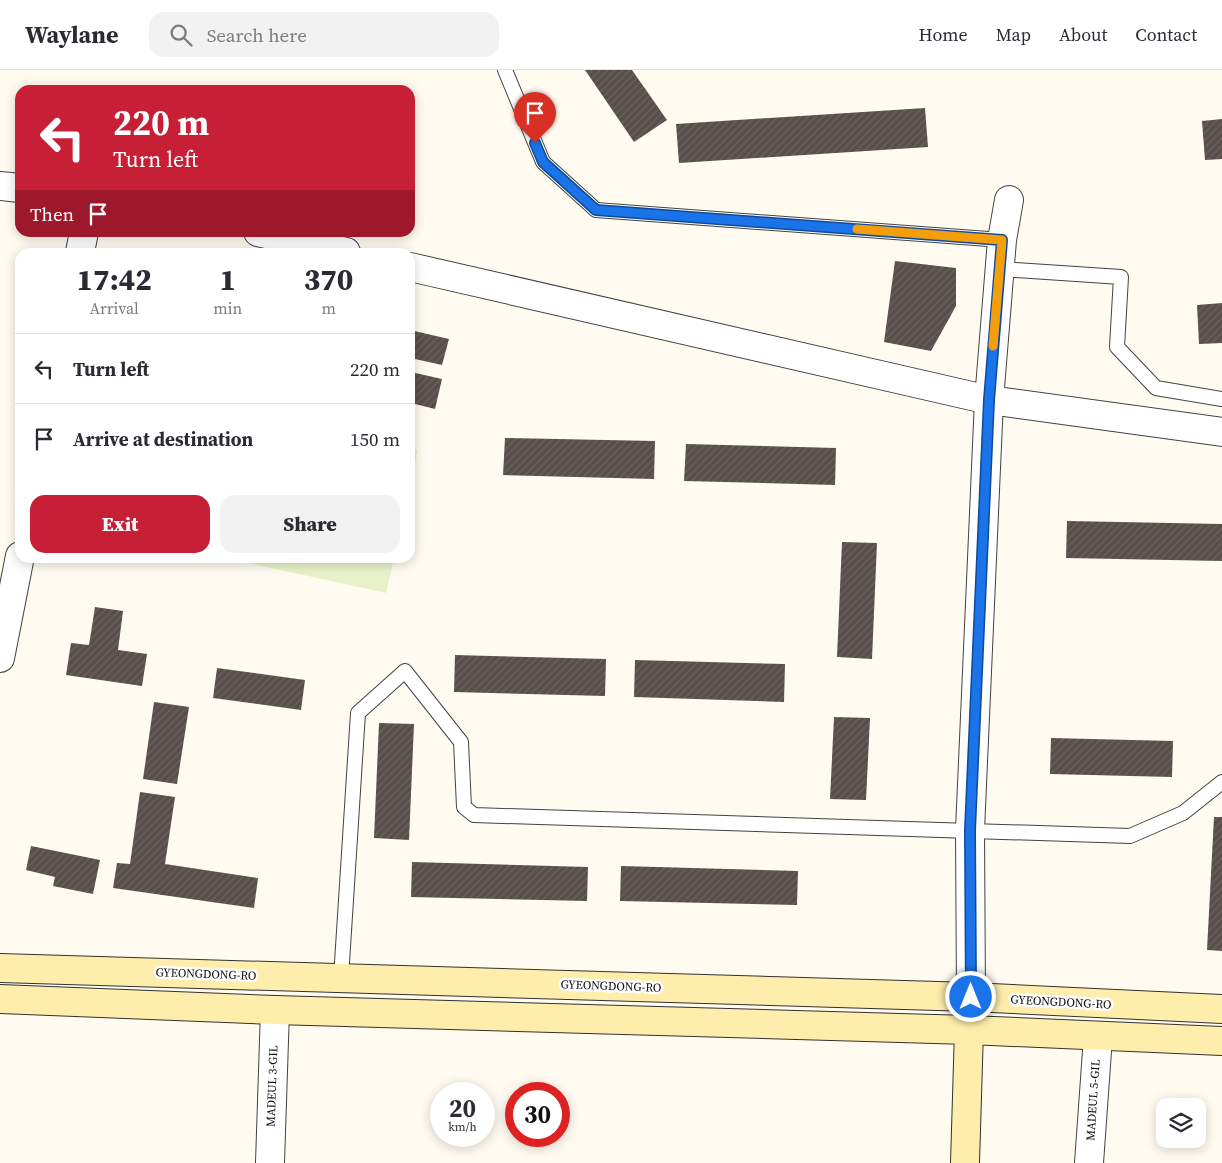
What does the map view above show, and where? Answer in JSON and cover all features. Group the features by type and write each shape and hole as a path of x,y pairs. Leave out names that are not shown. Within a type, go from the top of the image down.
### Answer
{"street":[{"path":"0,186 15,188"},
{"path":"965,1163 971,997 970,830 989,400 1002,240 1009,200"},
{"path":"280,237 328,248"},
{"path":"415,268 989,400 1222,432"},
{"path":"0,658 19,563"},
{"name":"GYEONGDONG-RO","path":"0,968 971,997 1222,1009"},
{"path":"0,999 275,1010 969,1030 1222,1041"},
{"name":"MADEUL 3-GIL","path":"270,1163 275,1010"},
{"name":"MADEUL 5-GIL","path":"1089,1163 1098,1037"}],"lane":[{"path":"505,70 543,162 596,210 1002,240"},
{"path":"1000,269 1122,277 1117,347 1156,388 1222,399"},
{"path":"341,978 358,713 405,671 461,742 464,807 474,815 1130,836 1183,813 1222,782"}],"green space":[{"path":"415,449 418,450 415,464"},
{"path":"249,563 393,563 386,593"}],"building":[{"path":"585,70 632,70 667,120 634,142"},
{"path":"925,108 928,147 679,163 676,124"},
{"path":"1222,119 1222,159 1205,160 1202,121"},
{"path":"895,261 956,268 956,306 931,351 884,342"},
{"path":"1222,303 1222,343 1199,344 1197,305"},
{"path":"415,331 449,339 442,365 415,359"},
{"path":"415,373 442,379 435,409 415,404"},
{"path":"505,438 655,441 654,479 503,475"},
{"path":"686,444 836,448 835,485 684,481"},
{"path":"1067,521 1222,524 1222,561 1066,558"},
{"path":"842,542 877,543 872,659 837,657"},
{"path":"95,607 123,611 118,650 147,654 142,686 66,675 71,643 89,645"},
{"path":"455,655 606,659 605,696 454,692"},
{"path":"635,660 785,664 784,702 634,697"},
{"path":"217,668 305,680 301,710 213,698"},
{"path":"154,702 189,707 177,784 143,779"},
{"path":"834,717 870,718 866,800 830,799"},
{"path":"379,723 414,724 409,840 374,838"},
{"path":"1051,738 1173,741 1172,777 1050,774"},
{"path":"140,792 175,797 165,864 258,878 254,908 113,888 117,863 130,864"},
{"path":"1214,817 1222,817 1222,951 1207,950"},
{"path":"31,846 100,860 93,894 53,886 55,877 26,870"},
{"path":"412,862 588,867 587,901 411,897"},
{"path":"621,866 798,871 797,905 620,901"}],"slow traffic":[{"path":"857,229 1002,240 993,346"}],"route":[{"path":"535,143 543,162 596,210 1002,240 989,400 970,830 971,997"}]}
